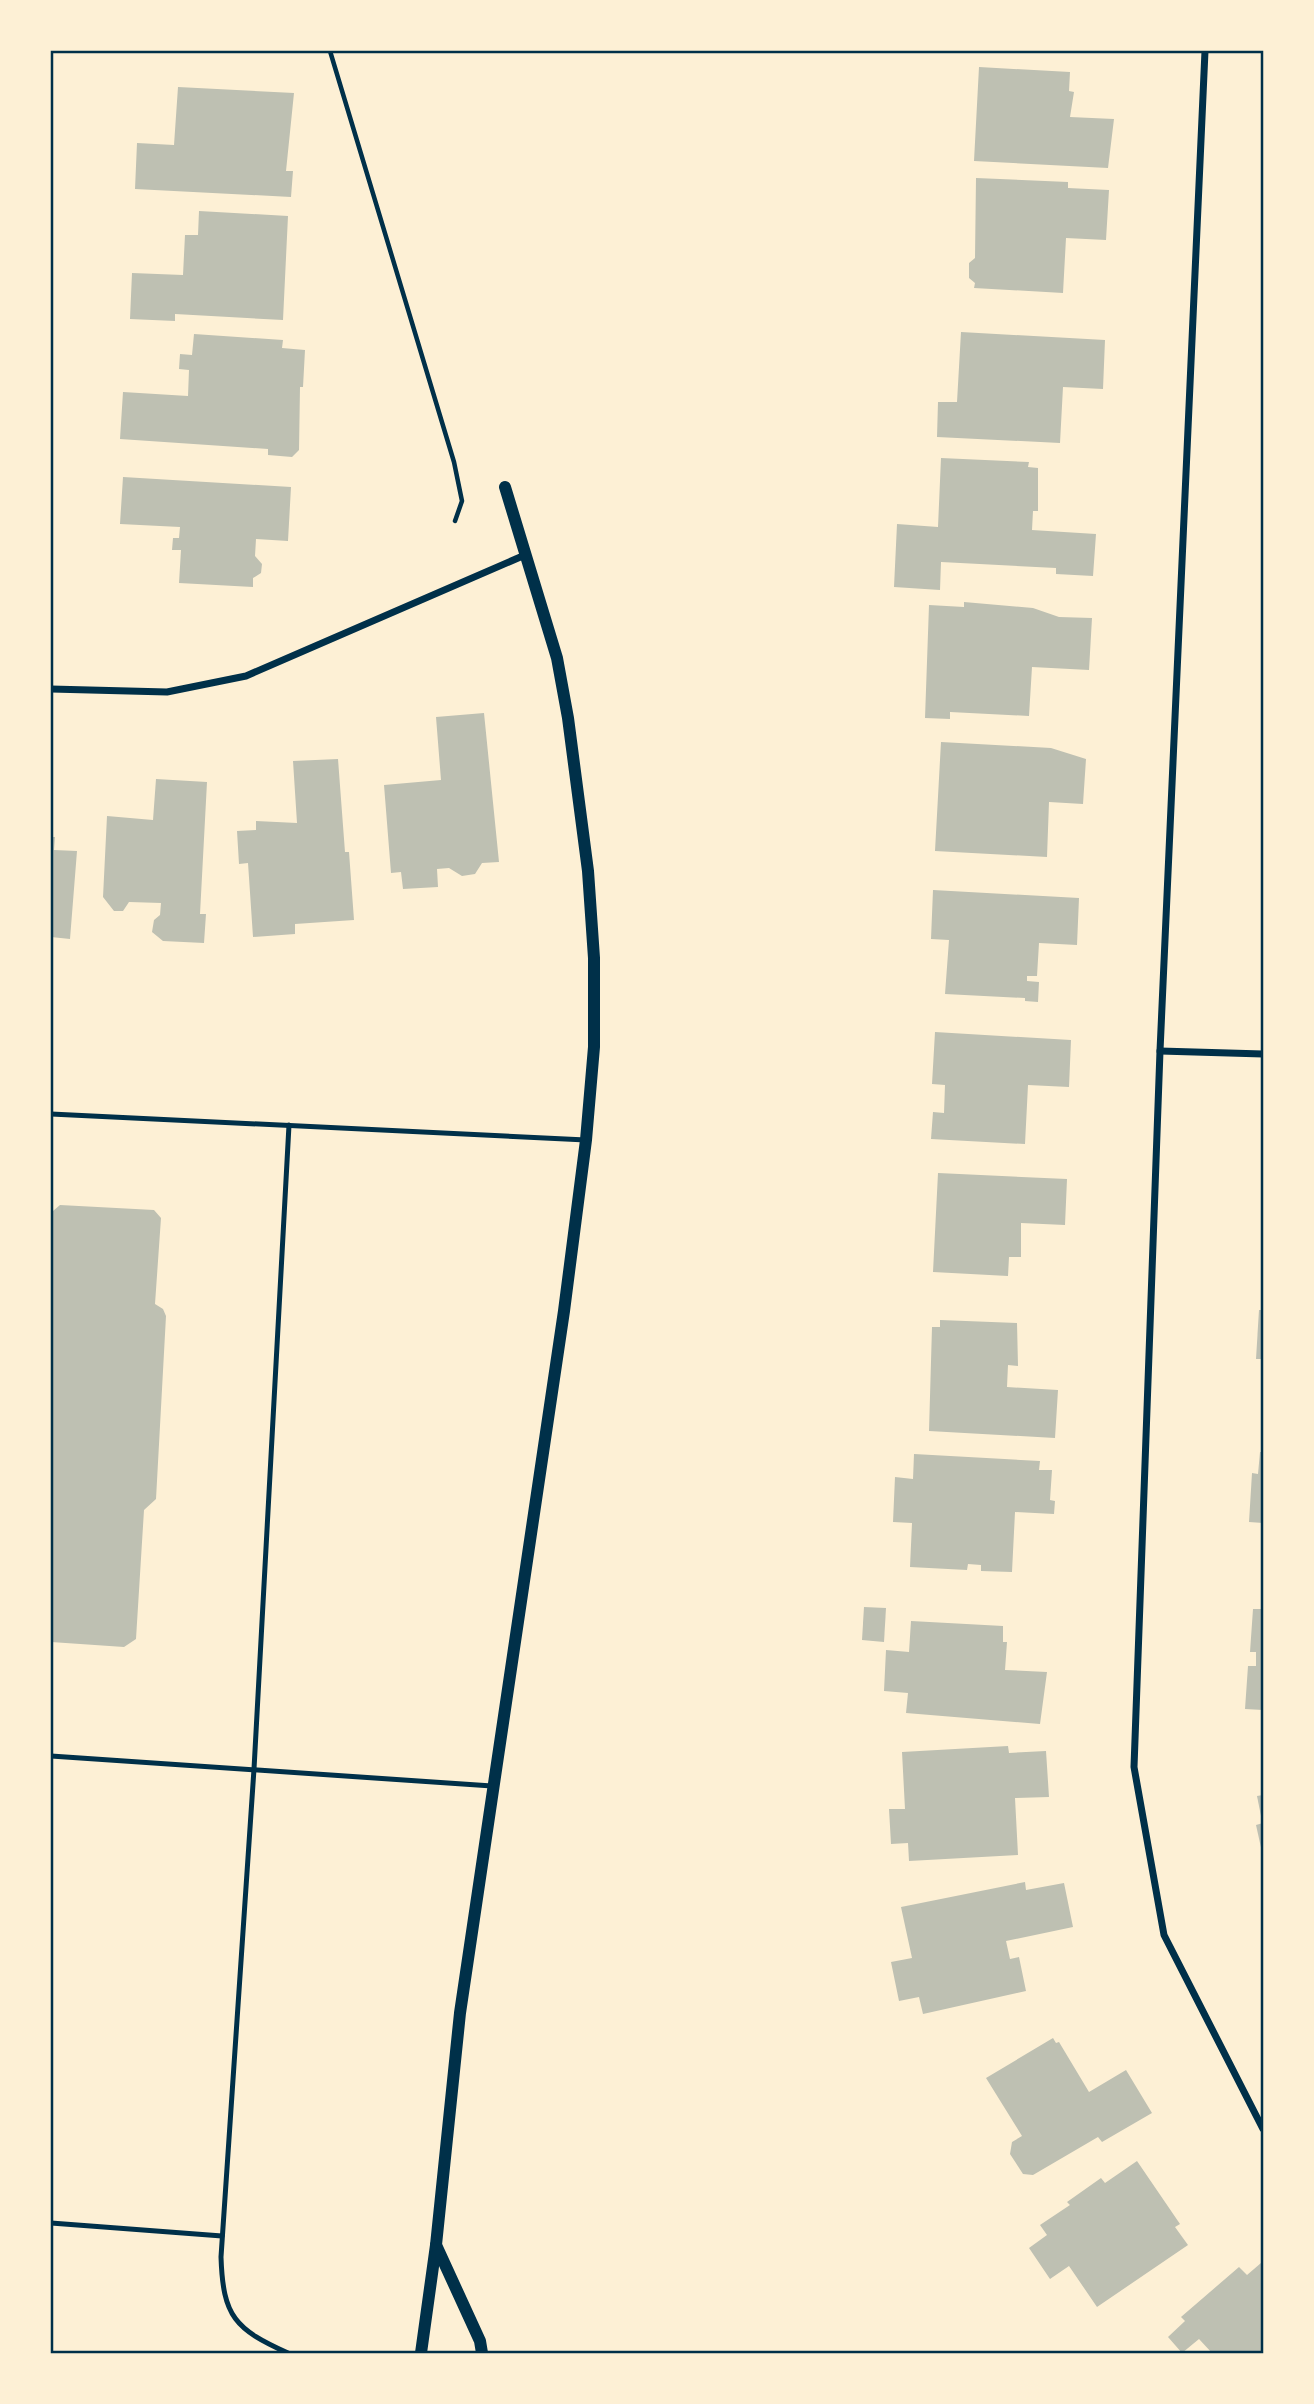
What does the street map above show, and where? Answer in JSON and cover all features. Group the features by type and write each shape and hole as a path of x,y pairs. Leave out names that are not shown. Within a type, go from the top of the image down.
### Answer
{"street":[{"path":"1205,51 1160,1051 1134,1766 1164,1935 1263,2129"},
{"path":"421,2353 436,2245 460,2013 495,1786 586,1140 594,1022 594,958 588,871 557,658 505,487"},
{"path":"51,689 167,692 246,676 525,555"},
{"path":"1160,1051 1263,1054"},
{"path":"436,2245 480,2341 482,2353"}],"lane":[{"path":"51,1114 586,1140"},
{"path":"288,2353 250,2336 232,2313 222,2286 222,2236 254,1769 289,1125"},
{"path":"51,1756 495,1786"},
{"path":"51,2223 222,2236"}],"path":[{"path":"330,51 454,462 462,501 456,521"}],"building":[{"path":"979,67 1070,72 1069,91 1074,92 1070,117 1114,119 1108,168 974,161"},
{"path":"178,87 294,93 286,171 293,171 291,197 135,189 137,143 174,145"},
{"path":"976,178 1068,182 1068,188 1109,190 1106,240 1066,238 1063,293 974,288 975,283 969,278 969,263 975,258"},
{"path":"199,211 288,216 283,320 175,314 175,321 130,319 132,273 183,275 185,235 198,235"},
{"path":"961,332 1105,340 1103,389 1063,387 1060,443 937,437 938,402 957,402"},
{"path":"194,334 283,340 282,348 305,350 303,387 300,387 299,450 292,457 268,455 268,449 120,439 123,392 188,396 189,370 179,369 180,354 192,355"},
{"path":"941,458 1029,462 1028,467 1038,468 1038,511 1033,511 1032,530 1096,534 1093,576 1056,574 1056,568 941,562 940,590 894,587 897,524 938,527"},
{"path":"123,477 291,487 288,541 256,539 255,556 262,564 261,573 253,578 253,587 179,583 181,550 172,550 173,538 179,538 180,527 120,524"},
{"path":"964,602 1033,608 1059,617 1092,618 1089,670 1032,667 1029,716 950,712 950,719 925,718 929,605 964,607"},
{"path":"484,713 499,862 482,863 475,874 462,876 449,868 437,869 438,887 403,889 401,872 391,873 384,785 441,780 436,717"},
{"path":"941,742 1051,748 1086,759 1083,804 1049,802 1047,857 935,851"},
{"path":"338,759 345,852 349,852 354,920 295,924 295,934 253,937 248,863 239,864 237,831 256,830 256,821 297,823 293,761"},
{"path":"156,779 207,782 200,914 206,914 204,943 163,941 152,932 154,920 160,915 161,903 129,902 123,911 114,911 103,897 107,816 153,820"},
{"path":"51,837 55,837 54,850 77,851 70,939 51,937"},
{"path":"933,890 1079,898 1077,945 1039,943 1037,976 1027,976 1027,981 1039,982 1038,1002 1025,1001 1025,998 945,994 949,940 931,939"},
{"path":"935,1032 1071,1040 1069,1087 1028,1085 1025,1144 931,1139 933,1112 944,1113 945,1085 932,1084"},
{"path":"938,1173 1067,1179 1065,1225 1021,1223 1021,1257 1009,1257 1008,1276 933,1272"},
{"path":"60,1205 154,1210 161,1218 155,1304 163,1309 166,1316 156,1499 144,1510 136,1639 124,1647 51,1642 51,1248 53,1211"},
{"path":"1259,1310 1263,1310 1263,1359 1256,1359"},
{"path":"940,1320 1017,1323 1018,1366 1008,1365 1007,1387 1058,1390 1055,1438 929,1431 932,1327 940,1327"},
{"path":"1260,1452 1263,1452 1263,1523 1249,1522 1252,1473 1258,1474"},
{"path":"914,1454 1040,1461 1039,1470 1052,1470 1050,1500 1055,1501 1054,1514 1015,1512 1012,1572 981,1571 981,1565 968,1564 967,1570 910,1567 912,1523 893,1522 895,1477 913,1479"},
{"path":"864,1607 886,1608 884,1642 862,1640"},
{"path":"1253,1609 1263,1609 1263,1710 1245,1709 1248,1666 1256,1666 1256,1652 1250,1652"},
{"path":"911,1621 1003,1626 1003,1642 1007,1642 1005,1670 1047,1672 1040,1724 906,1713 908,1693 884,1691 886,1650 909,1652"},
{"path":"1008,1746 1009,1753 1046,1751 1049,1797 1015,1798 1018,1855 909,1861 908,1843 891,1844 889,1809 905,1809 902,1752"},
{"path":"1263,1795 1263,1821 1262,1821 1257,1796"},
{"path":"1263,1823 1263,1852 1262,1852 1256,1825"},
{"path":"1025,1882 1026,1890 1064,1883 1073,1927 1006,1941 1010,1959 1019,1957 1026,1991 923,2014 919,1997 899,2001 891,1962 912,1958 901,1907"},
{"path":"1053,2038 1056,2043 1059,2042 1089,2092 1126,2070 1152,2113 1102,2142 1098,2137 1033,2175 1023,2174 1010,2154 1012,2142 1022,2136 986,2078"},
{"path":"1137,2161 1180,2224 1175,2227 1188,2245 1097,2307 1069,2266 1050,2279 1029,2248 1047,2235 1040,2225 1070,2205 1067,2202 1101,2178 1105,2183"},
{"path":"1261,2263 1263,2353 1212,2353 1199,2339 1182,2353 1168,2337 1185,2321 1181,2317 1239,2267 1247,2275"}]}
